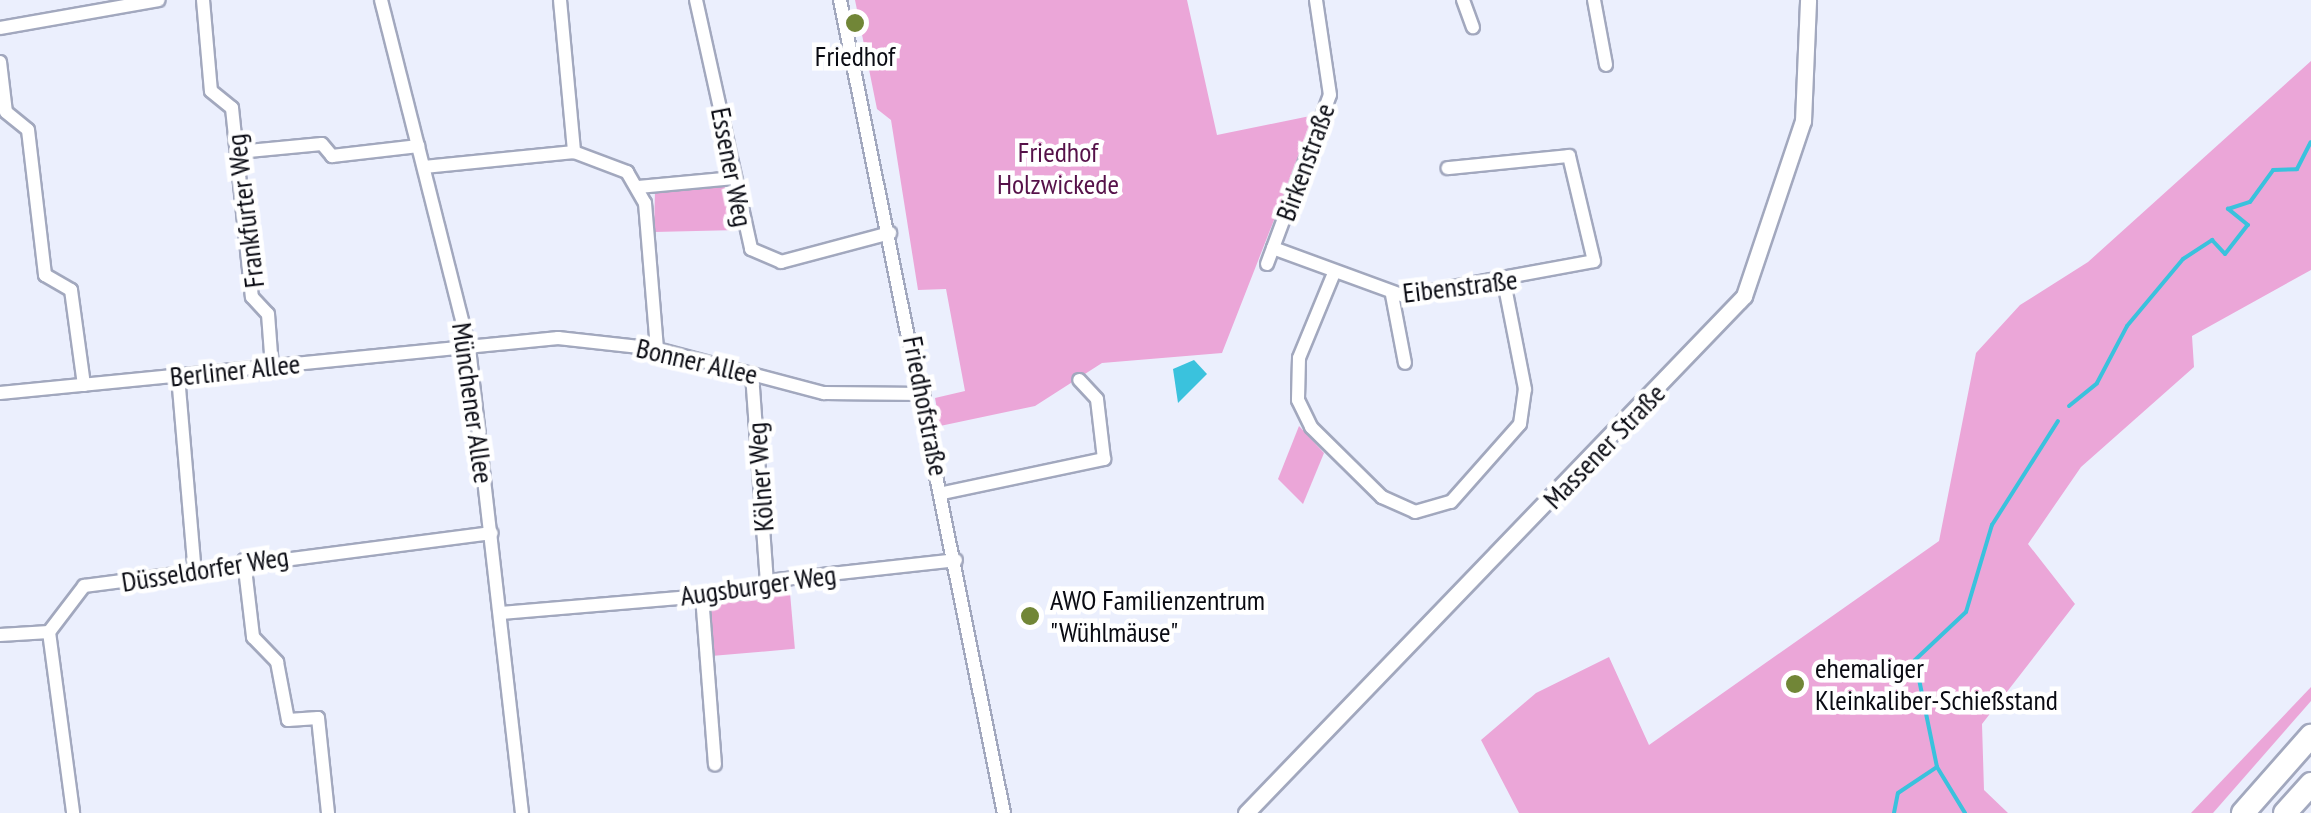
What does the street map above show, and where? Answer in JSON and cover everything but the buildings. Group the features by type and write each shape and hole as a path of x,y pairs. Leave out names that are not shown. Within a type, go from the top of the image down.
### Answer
{"highway":[{"path":"2243,813 2311,736"},
{"path":"2285,813 2311,784"}],"street":[{"path":"0,28 159,0"},
{"name":"Frankfurter Weg","path":"203,0 212,90 232,108 252,298 268,314 272,366"},
{"name":"Münchener Allee","path":"381,0 469,348 522,813"},
{"path":"560,0 574,152"},
{"name":"Essener Weg","path":"696,0 746,242 768,261 890,233"},
{"name":"Friedhofstraße","path":"840,0 924,394 1004,813"},
{"name":"Birkenstraße","path":"1267,264 1330,95 1316,0"},
{"path":"1463,0 1473,27"},
{"path":"1594,0 1606,64"},
{"name":"Massener Straße","path":"1246,813 1744,296 1803,121 1808,0"},
{"path":"0,62 6,112 28,130 45,275 70,290 84,385"},
{"path":"238,152 322,144 332,156 418,146"},
{"path":"424,167 574,152 606,158 640,187 657,349"},
{"name":"Eibenstraße","path":"1273,248 1392,295 1504,282 1594,261 1569,156 1448,168"},
{"path":"640,187 734,178"},
{"path":"1334,273 1299,358 1298,400 1312,427 1382,497 1415,512 1451,502 1520,424 1525,390 1504,282"},
{"path":"1392,295 1406,363"},
{"name":"Bonner Allee","path":"469,348 558,338 657,349 845,396 924,394"},
{"name":"Berliner Allee","path":"0,393 469,348"},
{"name":"Kölner Weg","path":"752,374 767,580"},
{"path":"178,376 194,564"},
{"path":"943,494 1104,459 1097,399 1079,380"},
{"name":"Düsseldorfer Weg","path":"49,632 84,586 164,579 194,564 492,533"},
{"path":"244,560 252,637 277,662 288,720 318,718 328,813"},
{"name":"Augsburger Weg","path":"501,613 752,592 767,580 956,560"},
{"path":"702,596 715,764"},
{"path":"0,634 49,632 73,813"}],"green space":[{"name":"Friedhof Holzwickede","path":"855,0 1187,0 1217,135 1315,115 1222,353 1102,363 1035,406 940,426 935,398 965,391 946,289 918,290 891,120 877,109"},
{"path":"2311,61 2311,270 2192,336 2194,367 2081,467 2028,544 2075,604 1982,724 1984,790 2008,813 1519,813 1481,740 1536,693 1609,657 1649,745 1939,541 1976,353 2020,305 2088,262"},
{"path":"724,184 738,230 654,232 655,191"},
{"path":"1299,426 1324,453 1303,504 1278,479"},
{"path":"790,593 795,649 714,656 709,600"},
{"path":"2311,687 2311,701 2213,813 2191,813"}],"water":[{"path":"1194,360 1207,374 1178,403 1173,369"}],"waterway":[{"path":"2069,406 2097,383 2127,326 2183,259 2212,240 2225,254 2248,225 2228,209 2250,202 2273,170 2297,169 2311,142"},
{"path":"1894,813 1898,793 1937,767 1915,660 1966,612 1992,525 2058,421"},
{"path":"1937,767 1965,813"}],"place":[{"name":"Friedhof","path":"855,23"},
{"name":"AWO Familienzentrum \"Wühlmäuse\"","path":"1030,616"},
{"name":"ehemaliger Kleinkaliber-Schießstand","path":"1795,684"}]}
